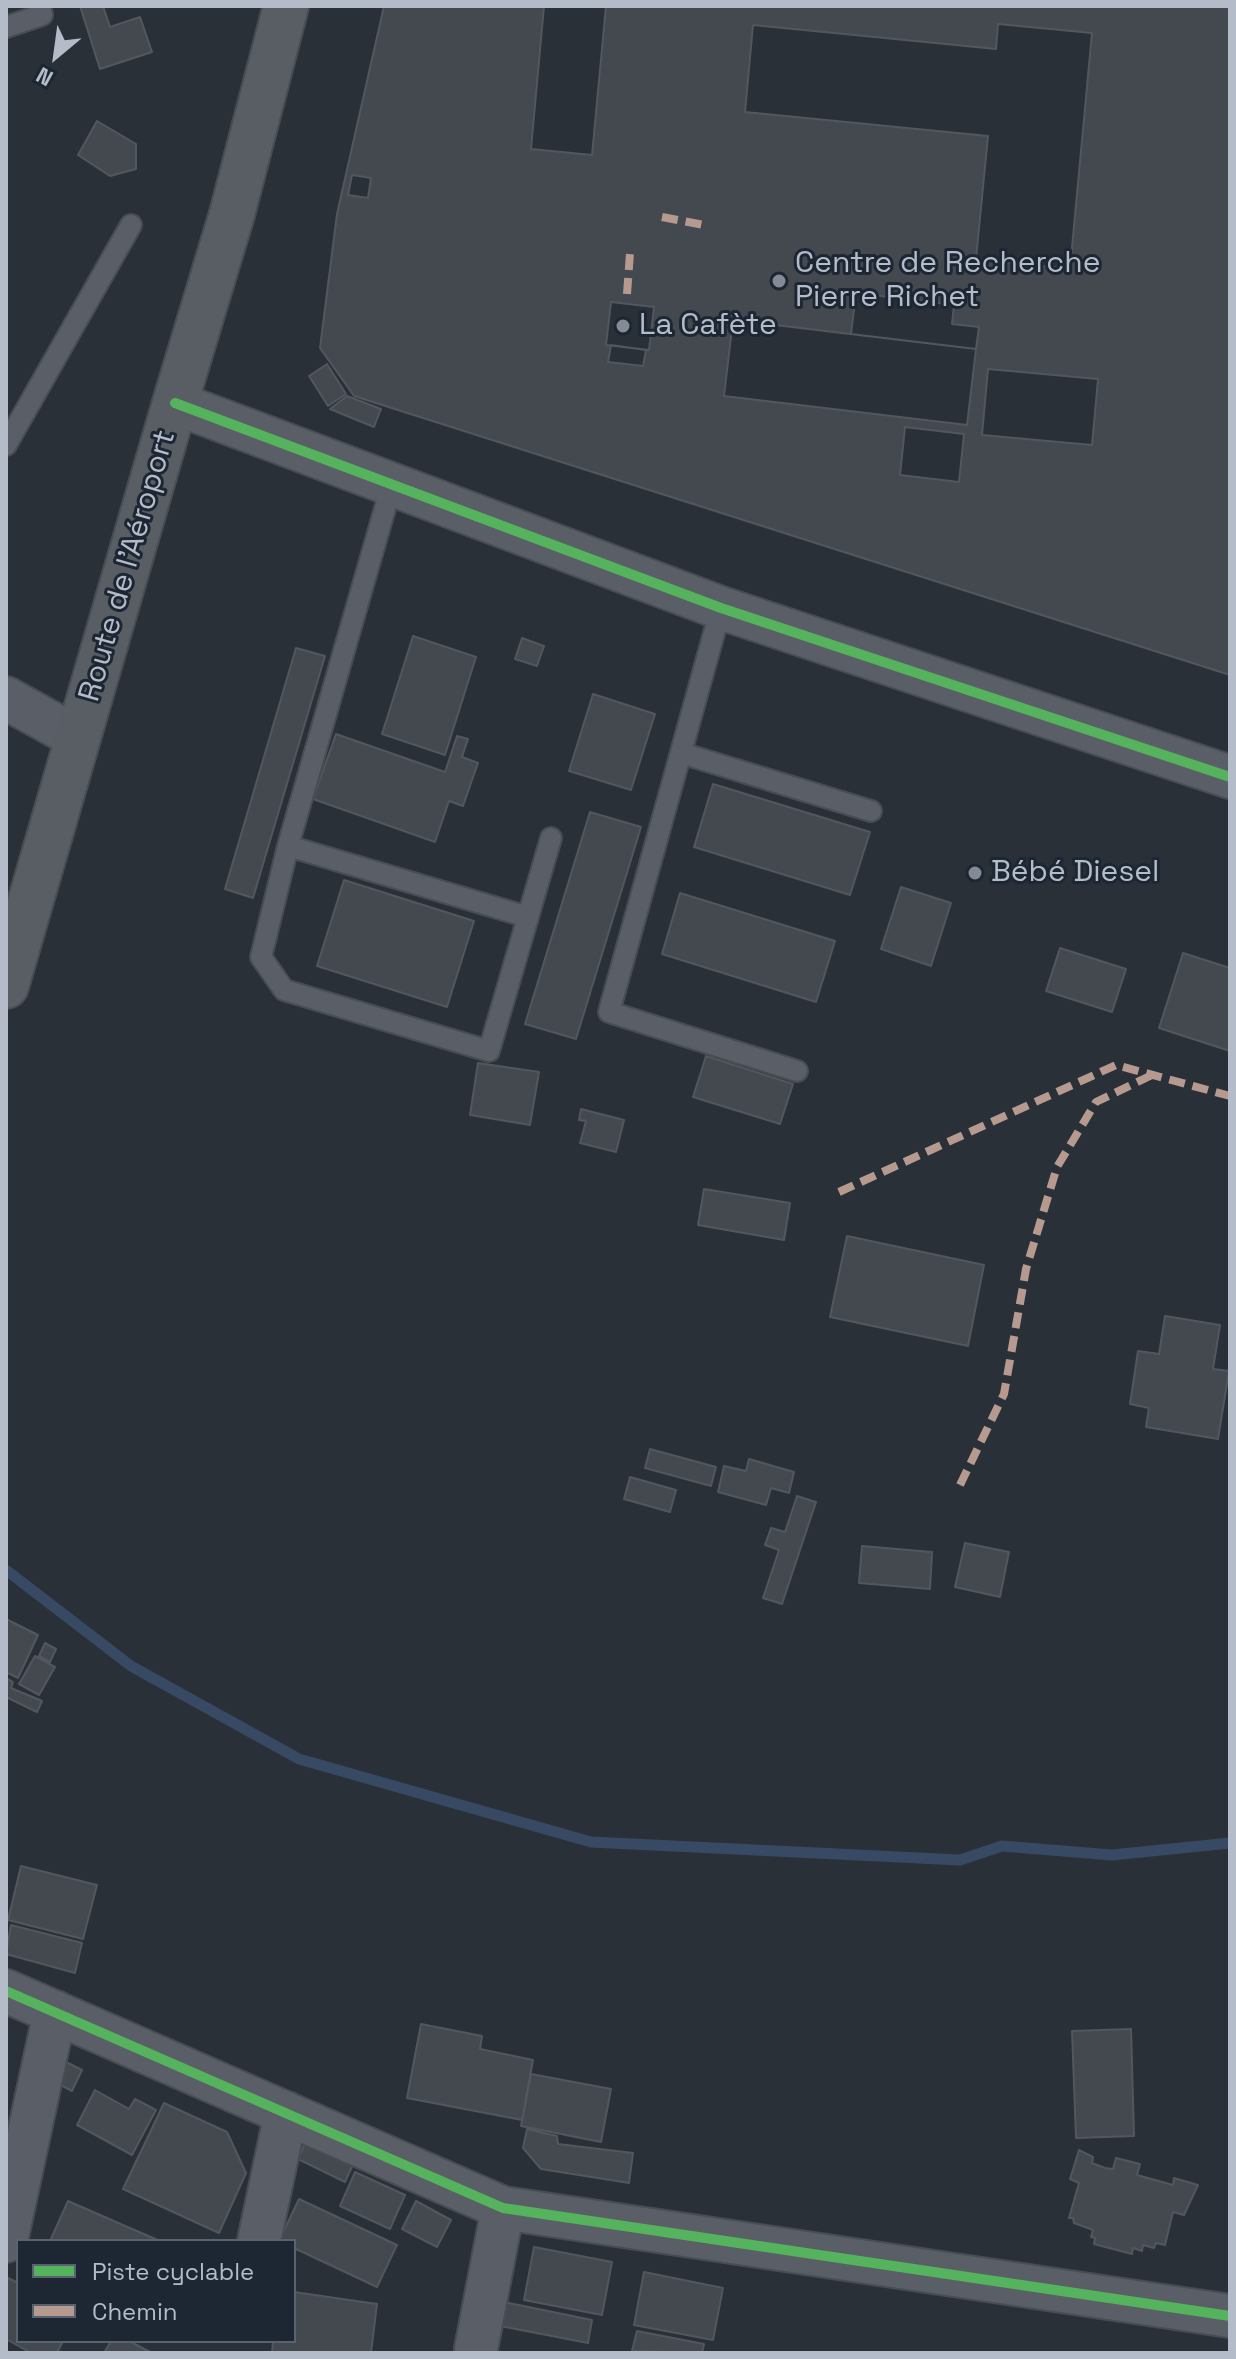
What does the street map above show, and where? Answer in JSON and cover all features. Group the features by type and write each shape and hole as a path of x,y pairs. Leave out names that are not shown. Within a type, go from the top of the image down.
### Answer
{"main road":[{"name":"Route de l'Aéroport","path":"6,986 232,214 286,6"}],"street":[{"path":"175,403 721,608 1230,777"},
{"path":"6,698 78,738"},
{"path":"6,1991 503,2208 1230,2316"},
{"path":"6,2241 55,2012"},
{"path":"259,2239 286,2113"},
{"path":"476,2349 503,2208"}],"lane":[{"path":"6,27 42,15 40,6"},
{"path":"6,445 131,225"},
{"path":"392,484 288,846 261,957 284,990 489,1051 551,838"},
{"path":"721,608 609,1012 797,1071"},
{"path":"681,753 871,811"},
{"path":"288,846 528,917"}],"building":[{"path":"80,6 103,6 110,27 140,17 152,52 100,69"},
{"name":"Centre de Recherche Pierre Richet","path":"384,6 1230,6 1230,675 354,396 320,348 337,214"},
{"path":"544,6 606,6 592,155 531,149"},
{"path":"998,24 1092,33 1070,269 976,259 988,136 745,112 753,25 996,49"},
{"path":"97,121 136,144 136,169 110,176 78,155"},
{"path":"352,175 371,178 368,198 348,195"},
{"path":"856,293 954,305 952,324 979,327 976,349 851,334"},
{"path":"611,302 654,307 649,350 606,345"},
{"path":"733,320 976,349 967,425 724,396"},
{"path":"611,345 646,350 643,366 608,362"},
{"path":"327,364 346,394 328,406 309,376"},
{"path":"988,369 1098,379 1092,445 982,435"},
{"path":"347,396 381,409 374,427 330,409"},
{"path":"905,427 964,434 959,482 900,475"},
{"path":"413,636 476,657 445,755 382,734"},
{"path":"522,638 544,646 537,666 515,659"},
{"path":"296,648 325,656 253,898 225,889"},
{"path":"593,694 655,714 631,790 569,771"},
{"path":"336,734 445,772 457,736 468,739 462,757 478,763 463,806 449,801 435,842 313,799"},
{"path":"713,784 870,832 850,895 694,847"},
{"path":"590,812 641,827 576,1039 525,1024"},
{"path":"344,880 474,921 447,1007 317,966"},
{"path":"901,887 951,903 931,966 881,949"},
{"path":"680,893 835,941 816,1002 662,954"},
{"path":"1060,948 1126,969 1112,1012 1046,991"},
{"path":"1183,953 1230,968 1230,1051 1159,1028"},
{"path":"706,1056 793,1084 780,1124 693,1097"},
{"path":"478,1063 539,1072 530,1125 470,1115"},
{"path":"581,1109 624,1120 616,1152 580,1143 586,1121 579,1120"},
{"path":"704,1189 790,1203 784,1240 698,1225"},
{"path":"847,1236 984,1265 968,1346 830,1317"},
{"path":"1165,1316 1220,1325 1213,1369 1229,1371 1218,1439 1146,1427 1149,1408 1130,1404 1138,1351 1159,1354"},
{"path":"650,1449 716,1467 711,1486 645,1468"},
{"path":"749,1459 794,1472 789,1493 771,1488 766,1505 718,1492 724,1466 746,1471"},
{"path":"630,1477 676,1490 670,1512 624,1499"},
{"path":"797,1496 816,1502 782,1604 763,1598 779,1550 765,1545 771,1528 785,1532"},
{"path":"965,1543 1009,1552 1000,1597 955,1587"},
{"path":"862,1546 932,1552 930,1589 859,1583"},
{"path":"6,1619 38,1635 18,1678 6,1672"},
{"path":"45,1643 56,1649 50,1662 39,1656"},
{"path":"35,1656 55,1667 39,1695 19,1684"},
{"path":"6,1678 13,1682 11,1688 42,1701 37,1712 6,1697"},
{"path":"21,1866 97,1885 83,1939 8,1920"},
{"path":"11,1925 82,1943 75,1973 6,1954"},
{"path":"421,2024 482,2036 480,2049 533,2060 522,2120 407,2098"},
{"path":"1131,2029 1134,2136 1076,2138 1072,2031"},
{"path":"66,2062 82,2070 72,2091 55,2082"},
{"path":"531,2074 611,2089 601,2142 521,2126"},
{"path":"95,2090 129,2109 135,2099 156,2110 132,2155 77,2125"},
{"path":"164,2103 227,2132 246,2173 219,2233 123,2189"},
{"path":"527,2129 557,2136 558,2144 633,2153 629,2183 541,2169 523,2148"},
{"path":"308,2137 355,2160 345,2182 298,2159"},
{"path":"1079,2150 1093,2157 1092,2163 1105,2168 1113,2169 1116,2158 1140,2164 1137,2175 1173,2185 1174,2178 1198,2185 1184,2215 1173,2212 1165,2245 1156,2243 1154,2248 1143,2245 1142,2251 1133,2248 1132,2254 1094,2244 1095,2238 1091,2237 1093,2230 1069,2218 1079,2183 1070,2179"},
{"path":"355,2172 405,2195 390,2229 340,2206"},
{"path":"299,2199 397,2245 377,2287 296,2249 296,2239 280,2239"},
{"path":"68,2201 155,2239 51,2239"},
{"path":"416,2201 451,2220 437,2247 402,2229"},
{"path":"534,2247 612,2262 602,2315 524,2300"},
{"path":"644,2272 723,2288 713,2340 634,2325"},
{"path":"6,2277 16,2282 16,2343 62,2343 57,2353 31,2353 6,2339"},
{"path":"296,2292 377,2304 371,2353 272,2353 273,2343 296,2343"},
{"path":"504,2302 592,2320 588,2343 500,2326"},
{"path":"637,2331 704,2344 702,2353 632,2351"},
{"path":"110,2343 133,2343 152,2353 104,2353"}],"waterway":[{"path":"6,1570 131,1666 299,1759 591,1842 960,1860 1002,1846 1112,1855 1230,1843"}],"marked path":[{"path":"662,217 709,226"},
{"path":"627,294 630,253"},
{"path":"839,1192 1116,1065 1230,1096"},
{"path":"960,1485 1004,1394 1026,1269 1057,1167 1096,1102 1152,1075"}],"cycle path":[{"path":"175,403 721,608 1230,777"},
{"path":"6,1991 503,2208 1230,2316"}],"place":[{"name":"Centre de Recherche Pierre Richet","path":"779,281"},
{"name":"La Cafète","path":"623,326"},
{"name":"Bébé Diesel","path":"975,873"}]}
